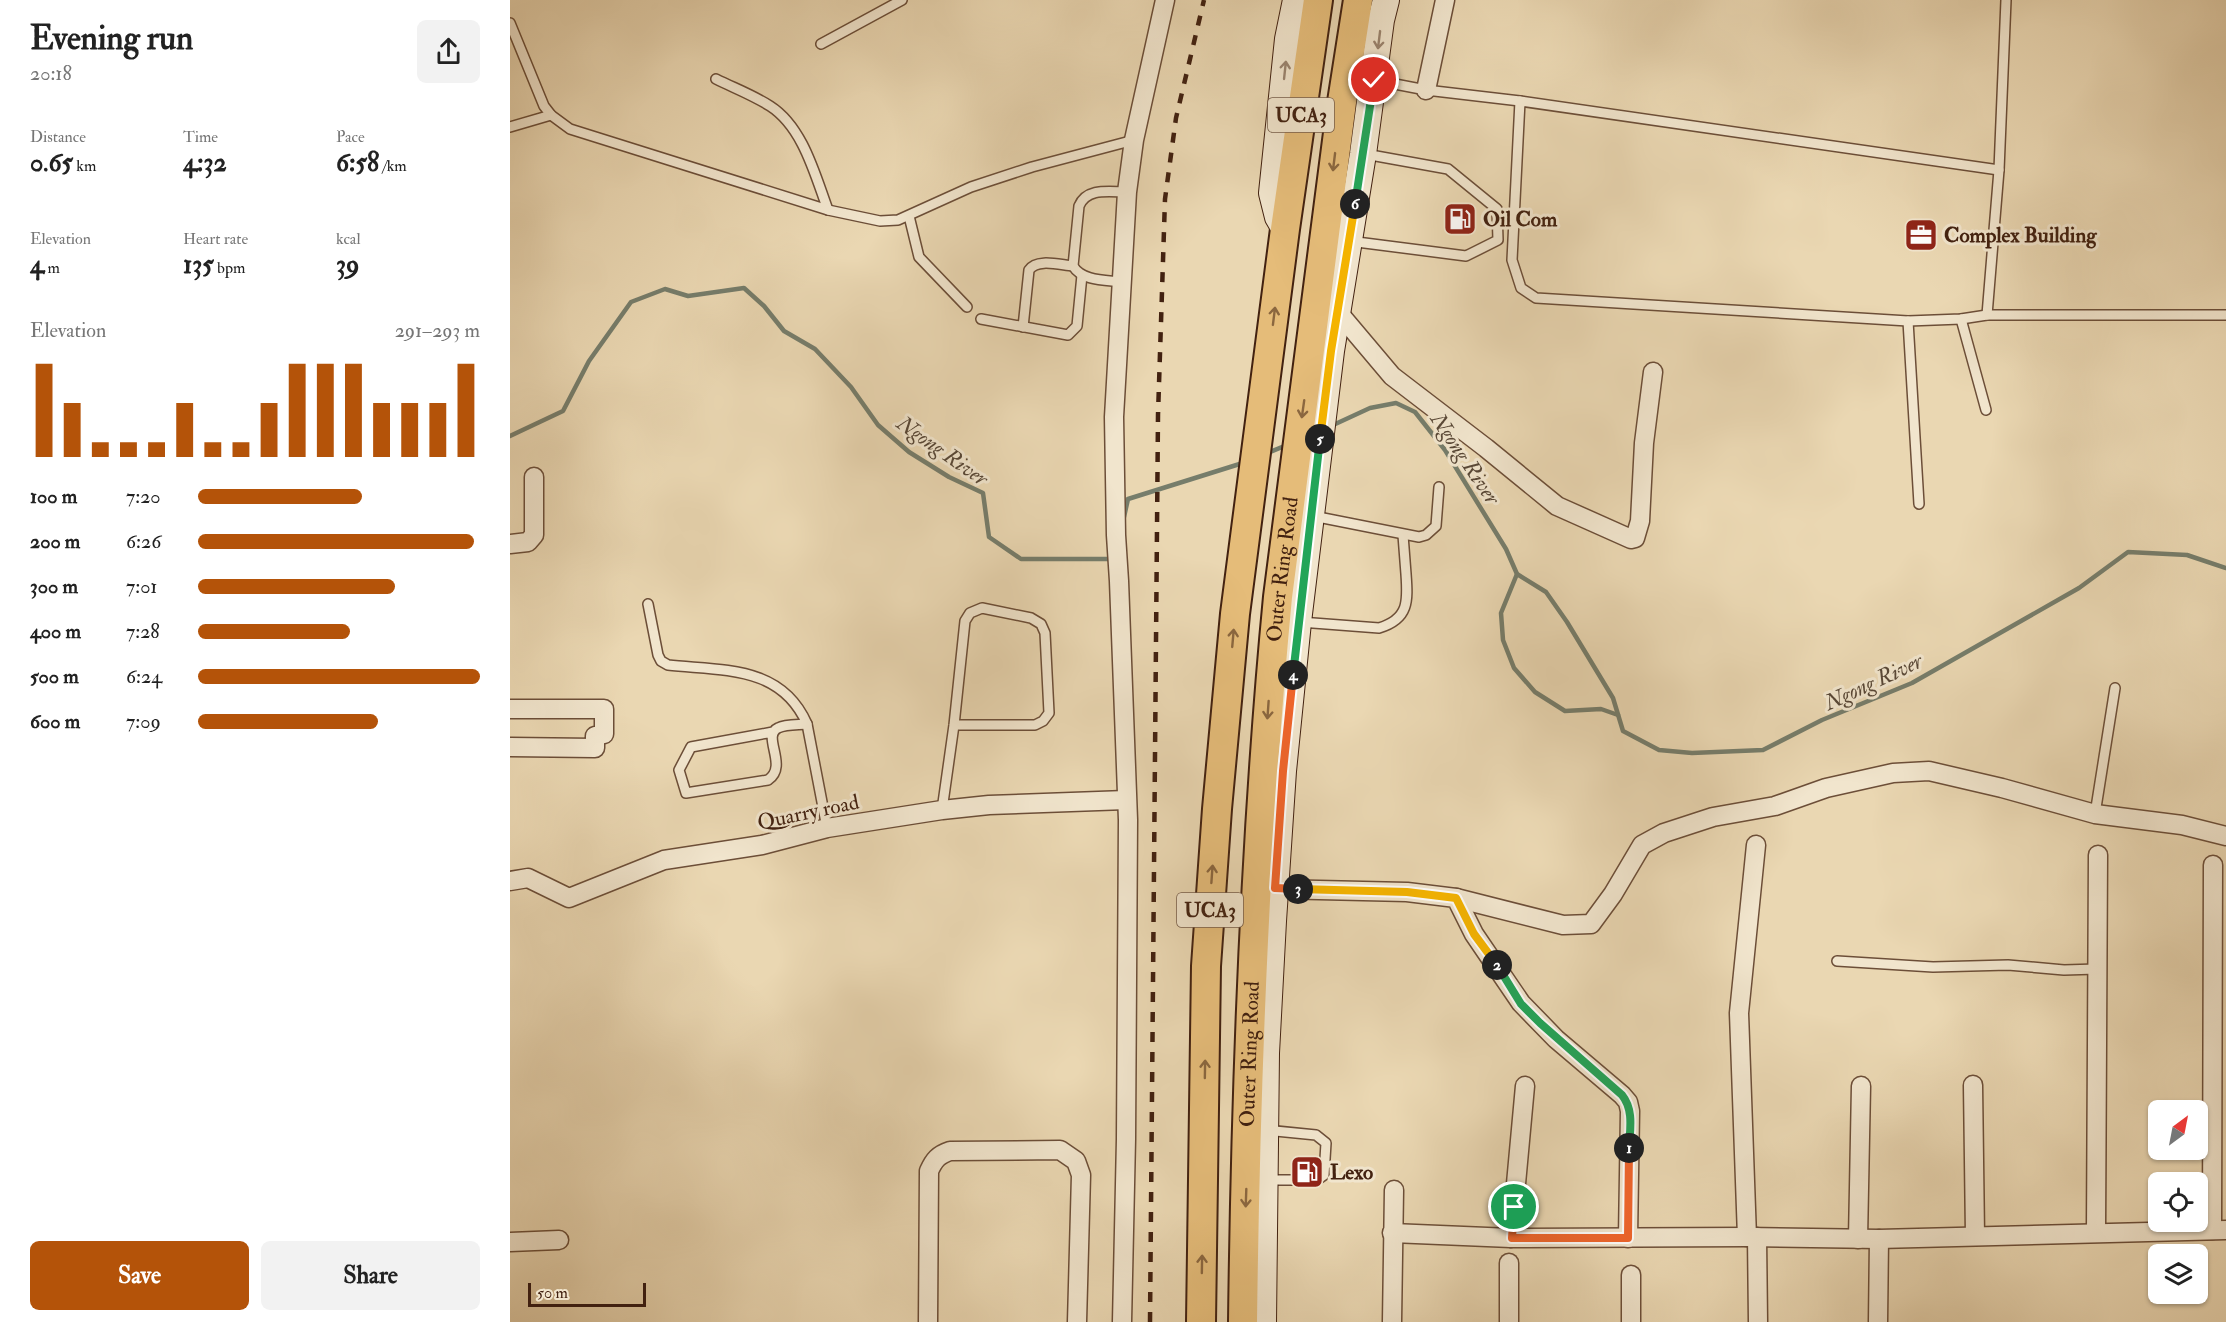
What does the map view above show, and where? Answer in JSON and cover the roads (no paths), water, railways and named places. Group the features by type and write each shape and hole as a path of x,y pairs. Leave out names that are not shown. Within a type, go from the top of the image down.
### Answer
{"main road":[{"name":"UCA3","path":"1286,229 1278,217 1272,193 1288,39 1296,0"},
{"name":"Outer Ring Road","path":"1202,1322 1206,966 1217,809 1235,614 1318,0"},
{"name":"Outer Ring Road","path":"1243,1322 1260,809 1271,664 1278,597 1304,482 1321,351 1342,102 1358,0"},
{"name":"UCA3","path":"1321,351 1338,312 1374,80 1381,20 1386,0"},
{"name":"UCA3","path":"1263,1322 1266,1053 1283,771 1311,516 1304,482"},
{"path":"1271,664 1297,630"},
{"path":"1252,1016 1266,1053"}],"street":[{"path":"1122,1322 1126,1139 1126,800 1114,417 1127,192 1134,140 1165,0"},
{"path":"1426,90 1445,0"},
{"path":"1338,312 1392,376 1557,506 1631,539 1638,534 1641,514 1644,444 1653,372"},
{"path":"510,544 528,542 534,535 534,477"},
{"path":"510,709 604,709 604,734 595,736 595,748 510,747"},
{"path":"1275,888 1407,892 1456,898 1563,925 1591,924 1613,894 1642,845 1664,833 1713,817 1775,807 1826,788 1893,773 1929,771 2002,788 2095,814 2182,825 2226,836"},
{"name":"Quarry road","path":"510,881 528,878 568,898 664,860 762,845 827,828 989,805 1126,800"},
{"path":"1756,845 1739,1013 1758,1322"},
{"path":"2096,1232 2098,855"},
{"path":"1392,1233 1512,1238 1879,1239 2219,1230 2213,865"},
{"path":"1456,898 1474,934 1521,1004 1556,1039 1628,1102 1630,1111 1628,1238"},
{"path":"1973,1085 1976,1236"},
{"path":"1512,1238 1525,1086"},
{"path":"1858,1239 1861,1086"},
{"path":"928,1322 929,1171 933,1162 939,1155 950,1151 1060,1150 1076,1161 1081,1175 1077,1322"},
{"path":"1392,1322 1394,1190"},
{"path":"1878,1322 1879,1239"},
{"path":"510,1242 559,1240"},
{"path":"1509,1263 1509,1322"},
{"path":"1631,1275 1631,1322"}],"lane":[{"path":"1987,315 2000,170 2006,0"},
{"path":"821,44 897,1"},
{"path":"510,23 544,106 551,115 570,129 828,210 880,221 898,220 971,187 1032,167 1134,140"},
{"path":"716,79 771,107 789,123 813,166 828,210"},
{"path":"1374,80 1426,90 1520,101 2000,170"},
{"path":"1520,101 1512,260 1521,288 1536,298 1908,321 1961,320 1987,315 2226,315"},
{"path":"510,127 551,115"},
{"path":"1349,242 1466,256 1498,240 1497,209 1448,169 1363,154"},
{"path":"1121,282 1082,275 1073,266 1080,206 1083,198 1090,193 1127,192"},
{"path":"909,216 919,257 967,307"},
{"path":"1023,327 1031,266 1037,263 1073,266"},
{"path":"981,319 1068,335 1073,333 1077,327 1082,275"},
{"path":"1961,320 1986,410"},
{"path":"1908,321 1919,504"},
{"path":"1311,516 1419,537 1426,535 1436,526 1438,487"},
{"path":"1297,630 1379,628 1399,618 1408,601 1403,535"},
{"path":"648,604 661,661 668,665 750,674 764,678 785,693 802,711 807,724 827,828"},
{"path":"942,810 965,621 970,613 982,608 1031,618 1041,624 1045,633 1048,713 1043,722 1035,725 954,725"},
{"path":"2095,814 2115,688"},
{"path":"773,732 777,769 768,780 686,793 679,770 691,747 807,724"},
{"path":"1837,961 1933,968 2008,965 2064,970 2097,969"},
{"path":"1265,1180 1317,1180 1324,1175 1326,1143 1316,1135 1266,1130"}],"waterway":[{"name":"Ngong River","path":"510,436 563,411 589,361 631,302 665,289 688,296 744,288 764,306 784,331 815,349 851,387 878,425 909,452 949,477 983,493 989,537 1021,559 1112,559 1113,557"},
{"name":"Ngong River","path":"1331,426 1370,408 1396,403 1415,412 1445,450 1506,549 1517,574 1546,592 1567,622 1613,698 1623,731 1659,750 1692,753 1763,750 1822,720 1912,683 2079,588 2128,552 2187,555 2226,568"},
{"name":"Ngong River","path":"1265,454 1287,445"},
{"name":"Ngong River","path":"1124,517 1128,499 1246,462"},
{"path":"1517,574 1501,613 1503,640 1514,668 1535,692 1565,711 1601,709 1618,715"}],"railway":[{"path":"1150,1322 1158,415 1165,199 1176,118 1204,0"}],"place":[{"name":"Oil Com","path":"1460,219"},
{"name":"Complex Building","path":"1921,235"},
{"name":"Lexo","path":"1307,1172"}]}
